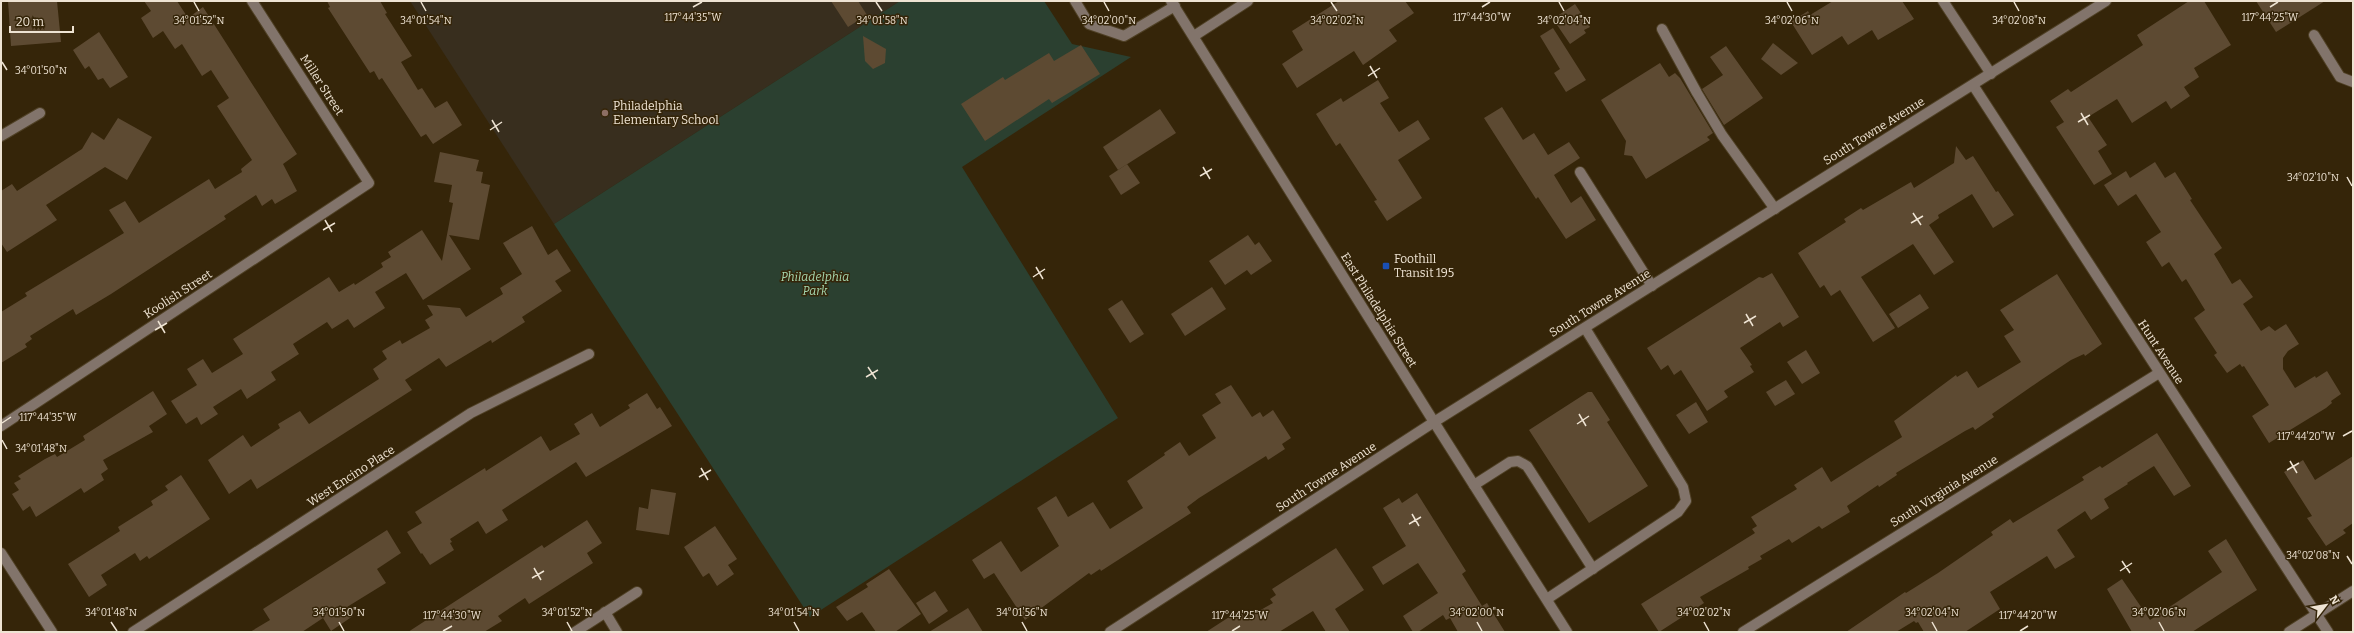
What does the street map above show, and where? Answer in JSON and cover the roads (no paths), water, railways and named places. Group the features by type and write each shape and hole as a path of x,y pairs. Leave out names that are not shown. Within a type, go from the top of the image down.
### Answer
{"street":[{"name":"Miller Street","path":"252,1 369,184"},
{"path":"1075,1 1089,24 1124,36 1173,4"},
{"path":"1194,36 1248,1"},
{"path":"1944,1 1991,74"},
{"name":"South Towne Avenue","path":"1110,632 1434,422 2106,1"},
{"name":"East Philadelphia Street","path":"1173,4 1567,632"},
{"path":"1662,30 1697,94 1722,135 1776,209"},
{"path":"2314,35 2340,77 2353,82"},
{"name":"Hunt Avenue","path":"1974,85 2328,632"},
{"path":"1,136 40,113"},
{"path":"1580,172 1652,286"},
{"name":"Koolish Street","path":"1,426 369,184"},
{"path":"1547,599 1678,512 1686,501 1683,487 1585,328"},
{"name":"West Encino Place","path":"133,632 471,413 589,354"},
{"name":"South Virginia Avenue","path":"1743,632 2159,373"},
{"path":"1474,485 1510,462 1518,461 1527,466 1593,569"},
{"path":"1,553 52,632"},
{"path":"2289,632 2353,591"},
{"path":"575,632 637,592"},
{"path":"605,612 617,632"}],"place":[{"name":"Philadelphia Elementary School","path":"605,113"},
{"name":"Foothill Transit 195","path":"1386,266"}],"park label":[{"name":"Philadelphia Park","path":"815,284"}]}
